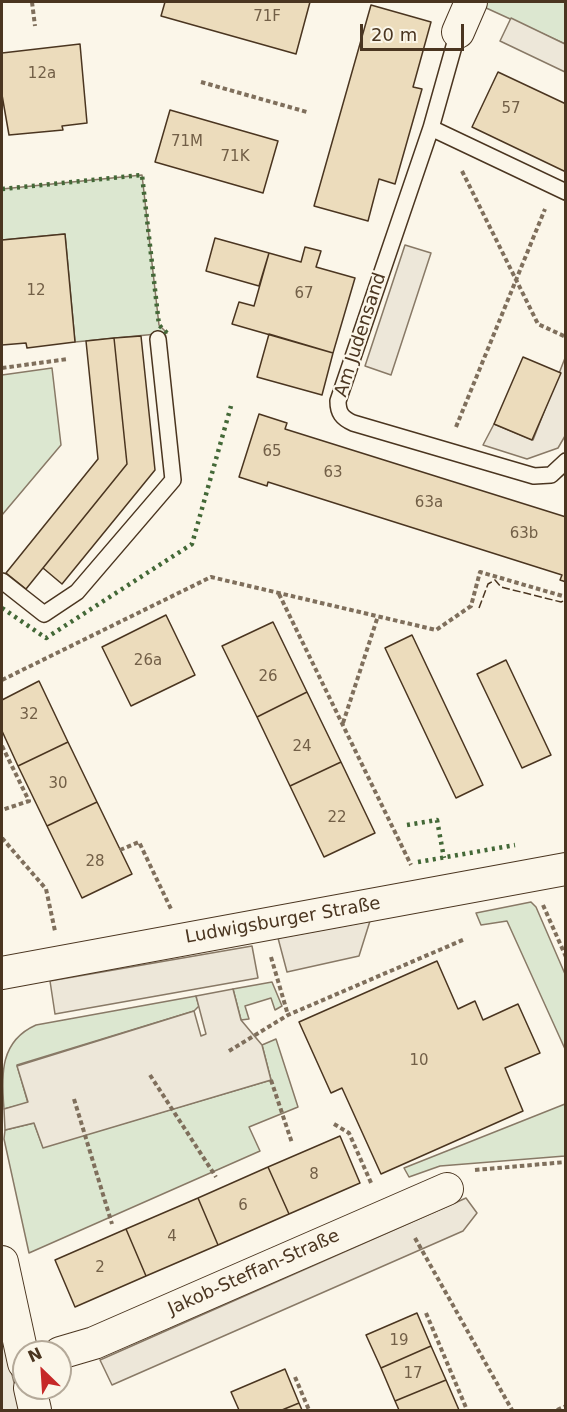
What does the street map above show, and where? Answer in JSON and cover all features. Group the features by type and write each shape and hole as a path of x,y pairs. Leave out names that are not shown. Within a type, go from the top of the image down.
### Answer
{"street":[{"name":"Am Judensand","path":"458,32 471,2"},
{"name":"Ludwigsburger Straße","path":"2,973 566,869"},
{"name":"Jakob-Steffan-Straße","path":"72,1349 94,1343 447,1189"},
{"path":"2,1262 20,1340"}],"lane":[{"name":"Am Judensand","path":"458,32 431,128 338,401 338,411 344,419 352,423 534,476 552,475 566,460"},
{"path":"431,128 560,189"},
{"path":"2,580 44,614 77,591 173,480 158,339"}],"path":[{"path":"32,2 35,26"},
{"path":"201,82 307,112"},
{"path":"449,136 452,152 538,324 566,337"},
{"path":"447,451 516,279 560,189"},
{"path":"2,368 68,359"},
{"path":"2,680 211,577 436,630 471,606 480,572 566,597"},
{"path":"279,593 426,895"},
{"path":"343,724 378,616"},
{"path":"2,746 29,801 2,810"},
{"path":"2,838 46,889 61,962"},
{"path":"120,850 139,842 186,939"},
{"path":"530,875 566,957"},
{"path":"262,924 288,1016"},
{"path":"229,1051 288,1016 465,939"},
{"path":"150,1075 216,1177"},
{"path":"271,1080 292,1143"},
{"path":"74,1099 112,1224"},
{"path":"334,1124 349,1133 384,1216"},
{"path":"447,1189 474,1170 566,1162"},
{"path":"422,1249 512,1410"},
{"path":"426,1313 467,1410"},
{"path":"295,1377 309,1410"},
{"path":"557,1410 566,1406"}],"green space":[{"path":"487,2 565,2 565,44 484,7"},
{"path":"142,175 159,325 167,333 75,342 65,234 2,240 2,189"},
{"path":"52,368 61,445 2,515 2,375"},
{"path":"531,902 536,907 565,974 565,1049 507,921 481,925 476,913"},
{"path":"272,982 282,1006 275,1010 271,998 245,1006 249,1019 241,1020 233,989"},
{"path":"196,996 199,1006 194,1011 17,1065 28,1103 4,1109 5,1060 15,1040 24,1032 36,1025"},
{"path":"276,1039 298,1107 249,1127 260,1151 29,1253 4,1139 5,1130 34,1123 43,1147 271,1080 262,1045"},
{"path":"565,1104 565,1156 440,1166 409,1177 404,1168"}],"shaded area":[{"path":"511,18 565,44 565,72 500,41"},
{"path":"405,245 431,253 391,375 365,366"},
{"path":"565,358 565,436 558,448 527,459 483,445 494,424 533,440"},
{"path":"370,921 359,956 287,972 278,938"},
{"path":"252,946 258,978 55,1014 50,981"},
{"path":"233,989 241,1020 262,1045 271,1080 43,1148 34,1123 5,1130 4,1109 28,1102 17,1066 194,1011 201,1036 206,1034 196,996"},
{"path":"466,1198 477,1213 463,1231 112,1385 100,1360"},
{"path":"2,1335 12,1374 12,1400 18,1400 21,1410 2,1410"}],"building":[{"path":"165,2 310,2 296,54 161,16"},
{"path":"371,5 431,22 413,87 422,89 395,184 379,179 368,221 314,206"},
{"path":"80,44 87,123 62,126 63,130 9,135 2,95 2,53"},
{"path":"498,72 566,104 566,172 472,127"},
{"path":"170,110 278,141 263,193 155,162"},
{"path":"65,234 75,342 27,348 26,343 2,345 2,240"},
{"path":"215,238 269,253 259,286 206,271"},
{"path":"305,247 321,251 316,267 355,278 333,353 232,324 239,302 254,306 269,253 301,262"},
{"path":"269,334 333,353 322,395 257,377"},
{"path":"141,336 155,470 62,584 43,568 127,464 114,338"},
{"path":"114,338 127,464 26,589 6,573 98,459 86,341"},
{"path":"523,357 561,373 532,440 494,424"},
{"path":"259,414 287,423 285,429 566,517 566,582 560,580 562,575 268,482 267,486 239,477"},
{"path":"166,615 195,675 131,706 102,647"},
{"path":"273,622 307,692 257,717 222,646"},
{"path":"412,635 483,785 456,798 385,648"},
{"path":"506,660 551,755 522,768 477,674"},
{"path":"39,681 68,742 18,766 2,731 2,700"},
{"path":"307,692 341,762 290,786 257,717"},
{"path":"68,742 97,802 47,826 18,766"},
{"path":"341,762 375,833 324,857 290,786"},
{"path":"97,802 132,874 82,898 47,826"},
{"path":"437,961 458,1009 475,1001 483,1020 518,1004 540,1053 505,1068 523,1111 381,1174 342,1088 331,1093 299,1022"},
{"path":"340,1136 360,1183 289,1214 268,1167"},
{"path":"268,1167 289,1214 218,1245 198,1198"},
{"path":"198,1198 218,1245 146,1276 126,1229"},
{"path":"126,1229 146,1276 75,1307 55,1260"},
{"path":"417,1313 431,1346 381,1368 366,1335"},
{"path":"431,1346 446,1380 395,1401 381,1368"},
{"path":"285,1369 299,1403 282,1410 239,1410 231,1392"},
{"path":"446,1380 459,1410 399,1410 395,1401"},
{"path":"299,1403 302,1410 282,1410"}],"hedge":[{"path":"2,189 142,175 159,325 167,333"},
{"path":"2,608 46,638 192,544 231,406"},
{"path":"407,825 437,820 444,858"},
{"path":"418,862 515,845"}],"fence":[{"path":"479,608 488,584 495,580 501,587 561,602 566,600"}]}
